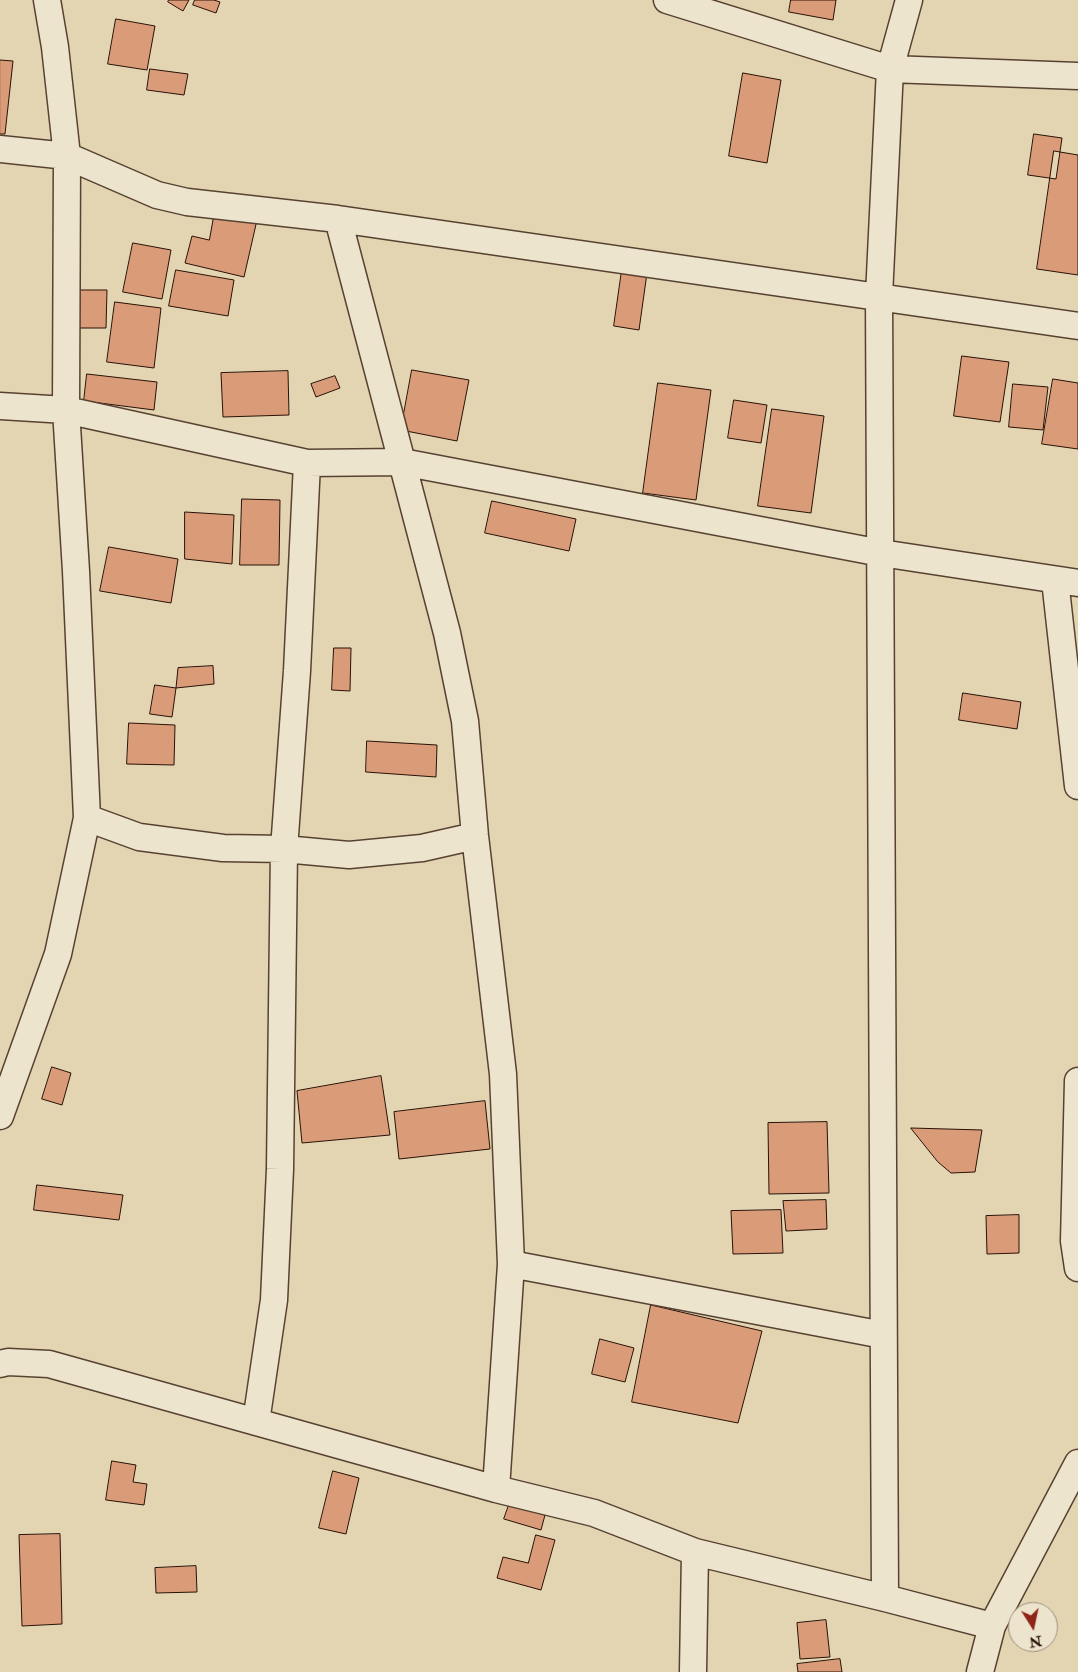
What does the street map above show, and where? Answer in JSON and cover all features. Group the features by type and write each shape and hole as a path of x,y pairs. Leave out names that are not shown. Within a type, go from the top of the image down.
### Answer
{"street":[{"path":"0,1116 58,954 87,818 66,410 67,156 55,47 47,0"},
{"path":"667,0 890,69 1078,76"},
{"path":"885,1598 879,296 890,69 909,0"},
{"path":"0,149 67,156 156,195 187,202 338,219 1078,326"},
{"path":"338,219 447,633 465,721 475,836 504,1074 511,1264 496,1489"},
{"path":"0,406 66,410 307,463 402,462 881,553 1066,581 1078,786"},
{"path":"256,1422 274,1300 280,1169 284,849 297,671 307,463"},
{"path":"87,818 139,837 223,848 284,849 350,855 422,848 475,836"},
{"path":"1078,1081 1074,1241 1078,1268"},
{"path":"511,1264 883,1335"},
{"path":"0,1364 8,1362 49,1364 496,1489 594,1513 695,1552 992,1626"},
{"path":"980,1672 992,1626 1078,1463"},
{"path":"693,1672 695,1552"}],"building":[{"path":"169,0 189,0 183,11 168,2"},
{"path":"195,0 214,0 220,2 216,13 193,5"},
{"path":"791,0 836,0 833,20 789,12"},
{"path":"116,19 155,26 147,70 108,64"},
{"path":"0,60 13,61 5,134 0,134"},
{"path":"150,69 188,74 184,95 147,90"},
{"path":"743,73 781,80 767,163 729,156"},
{"path":"1034,134 1062,138 1056,179 1028,175"},
{"path":"1054,151 1078,155 1078,275 1037,269"},
{"path":"215,211 257,220 244,277 185,263 192,236 209,240"},
{"path":"133,243 171,250 162,299 123,292"},
{"path":"176,270 234,280 228,316 169,306"},
{"path":"622,270 647,273 639,330 614,326"},
{"path":"74,290 107,290 106,328 74,328"},
{"path":"115,302 161,308 154,368 107,362"},
{"path":"962,356 1009,362 1000,422 954,416"},
{"path":"412,370 469,380 457,441 401,430"},
{"path":"288,371 289,415 223,417 221,373"},
{"path":"87,374 157,382 154,410 84,401"},
{"path":"335,376 340,388 316,397 311,384"},
{"path":"1053,379 1078,383 1078,449 1042,444"},
{"path":"658,383 711,390 696,500 643,493"},
{"path":"1013,384 1048,387 1043,430 1009,427"},
{"path":"734,400 767,405 761,443 728,438"},
{"path":"772,409 824,416 811,513 758,506"},
{"path":"242,499 280,500 279,565 240,565"},
{"path":"492,501 576,519 569,551 485,533"},
{"path":"185,512 234,515 232,564 185,559"},
{"path":"109,547 178,559 171,603 100,591"},
{"path":"334,648 351,648 350,691 332,690"},
{"path":"213,666 214,684 176,688 178,668"},
{"path":"155,685 176,688 172,717 150,714"},
{"path":"963,693 1021,702 1017,729 959,720"},
{"path":"129,723 175,725 174,765 127,764"},
{"path":"367,741 437,745 436,777 366,772"},
{"path":"52,1067 71,1073 62,1105 42,1099"},
{"path":"381,1076 390,1135 302,1143 297,1091"},
{"path":"485,1101 490,1149 399,1159 394,1112"},
{"path":"827,1122 829,1193 769,1194 768,1123"},
{"path":"911,1128 982,1130 975,1172 951,1173 938,1162"},
{"path":"37,1185 123,1195 119,1220 34,1210"},
{"path":"826,1200 827,1229 786,1231 783,1201"},
{"path":"781,1210 783,1253 733,1254 731,1211"},
{"path":"1019,1215 1019,1253 987,1254 986,1216"},
{"path":"651,1305 762,1331 738,1423 632,1402"},
{"path":"600,1339 634,1348 625,1382 592,1374"},
{"path":"112,1461 136,1465 133,1482 147,1484 144,1505 106,1500"},
{"path":"333,1471 359,1478 346,1534 319,1528"},
{"path":"509,1505 545,1515 541,1530 504,1519"},
{"path":"60,1534 62,1624 22,1626 19,1535"},
{"path":"536,1535 555,1540 541,1590 497,1578 503,1557 528,1563"},
{"path":"196,1566 197,1592 156,1593 155,1568"},
{"path":"826,1620 830,1657 800,1659 797,1623"},
{"path":"840,1659 842,1672 798,1672 797,1664"}]}
